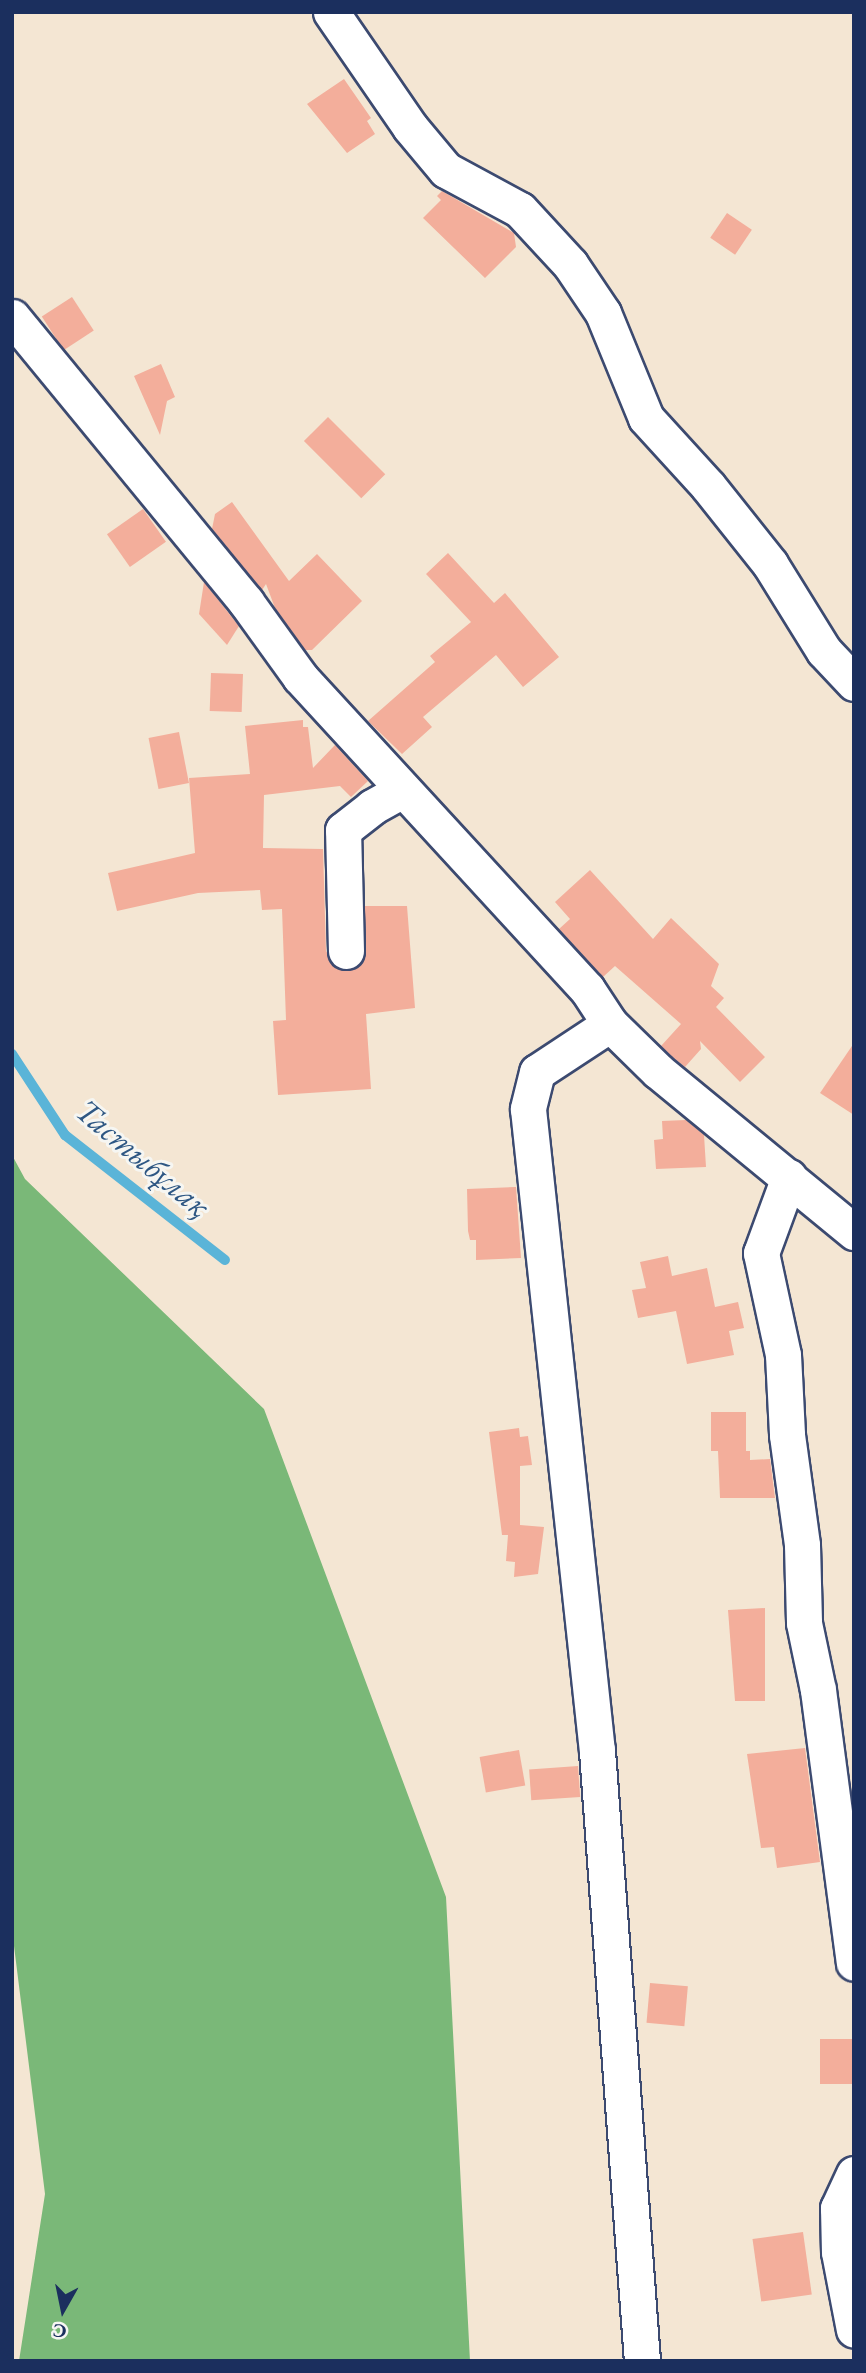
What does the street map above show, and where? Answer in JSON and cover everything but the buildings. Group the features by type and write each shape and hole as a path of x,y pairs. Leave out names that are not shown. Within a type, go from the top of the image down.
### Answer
{"street":[{"path":"331,12 410,127 446,170 520,210 570,264 603,313 646,418 747,535 824,651 854,683"},
{"path":"12,317 246,602 300,677 587,989 610,1024 658,1071 854,1233"},
{"path":"346,951 343,830 403,790"},
{"path":"610,1024 537,1072 528,1109 597,1751 642,2361"},
{"path":"789,1177 761,1253 783,1355 787,1435 802,1545 804,1623 818,1689 854,1963"},
{"path":"854,2174 838,2208 842,2278 854,2330"}],"green space":[{"path":"12,1155 25,1179 264,1409 446,1897 470,2361 19,2361 45,2194 12,1930"}],"waterway":[{"name":"Тастыбұлақ","path":"12,1054 65,1135 225,1260"}]}
